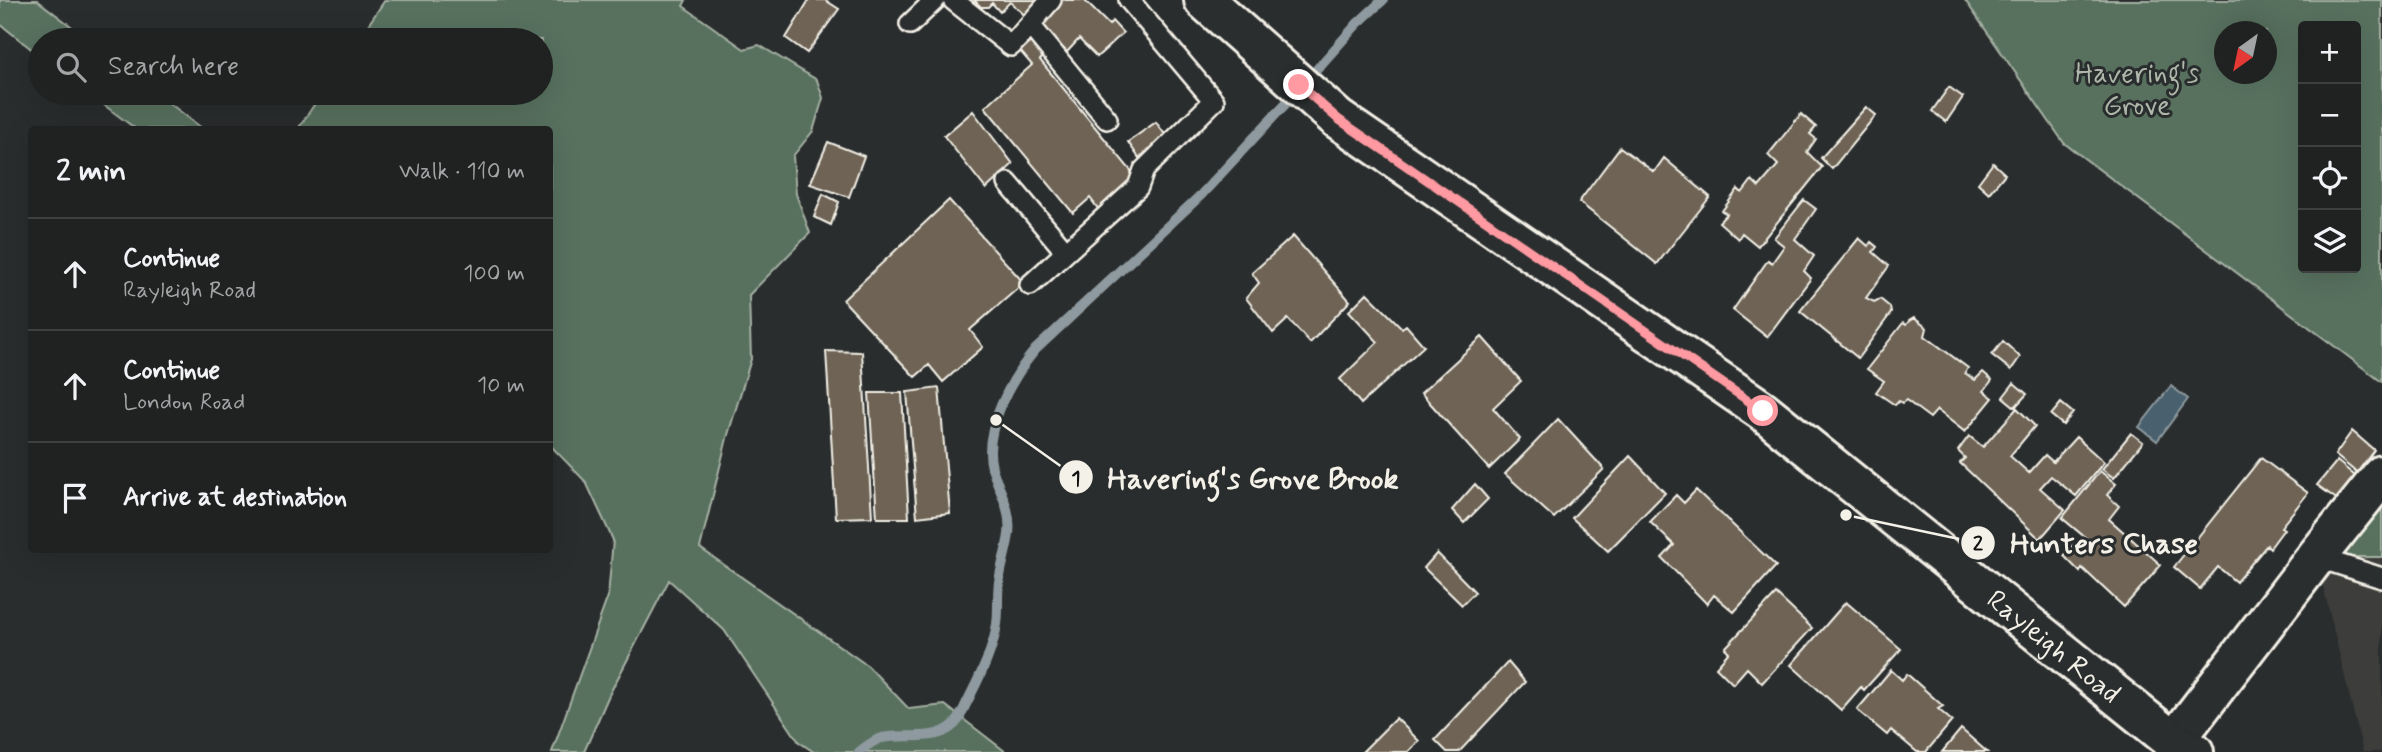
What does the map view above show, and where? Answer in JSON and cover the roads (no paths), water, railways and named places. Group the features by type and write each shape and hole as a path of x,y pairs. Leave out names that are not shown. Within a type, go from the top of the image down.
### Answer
{"main road":[{"name":"Rayleigh Road","path":"1204,0 1338,119 1763,411 2184,747"},
{"path":"2184,747 2316,556 2382,475"}],"lane":[{"path":"911,24 935,0"},
{"path":"953,0 1011,46 1051,0"},
{"path":"1030,285 1138,187 1144,170 1214,101 1129,0"},
{"path":"1030,25 1107,120"},
{"path":"1008,183 1066,252"},
{"path":"2316,556 2382,578"}],"water":[{"path":"2171,386 2188,399 2157,441 2139,427"}],"waterway":[{"path":"1317,69 1357,24 1383,0"},
{"path":"859,752 882,738 933,735 951,727 959,719 986,661 995,637 999,582 1009,525 1007,508 992,468 991,437 1001,405 1017,375 1035,350 1201,195 1289,100"}],"place":[{"name":"Havering's Grove Brook","path":"996,420"},
{"name":"Hunters Chase","path":"1846,515"}],"park label":[{"name":"Havering's Grove","path":"2137,88"}]}
